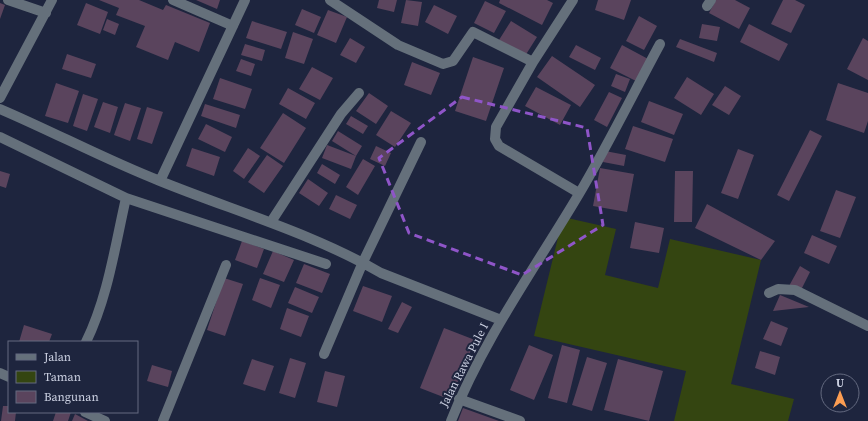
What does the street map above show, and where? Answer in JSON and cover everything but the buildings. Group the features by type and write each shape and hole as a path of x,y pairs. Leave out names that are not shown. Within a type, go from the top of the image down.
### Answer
{"street":[{"path":"8,0 46,13"},
{"path":"0,98 52,0"},
{"path":"173,0 233,26"},
{"path":"160,181 245,0"},
{"path":"330,0 398,45 443,64 453,61 474,32 532,62"},
{"path":"573,0 532,62 496,127 495,138 499,146 579,193"},
{"name":"Jalan Rawa Pule I","path":"451,421 460,399 501,320 579,193 660,44"},
{"path":"271,222 341,114 359,94"},
{"path":"0,109 160,181 271,222 363,262 381,273 501,320"},
{"path":"0,137 126,198 326,264"},
{"path":"324,354 363,262 421,142"},
{"path":"86,341 106,292 110,265 126,198"},
{"path":"163,421 226,265"},
{"path":"769,293 778,289 795,290 868,326"},
{"path":"460,399 520,421"},
{"path":"87,413 105,421"}],"highlighted area":[{"path":"462,97 587,128 603,225 522,275 409,233 379,158"}],"green space":[{"path":"563,217 616,229 605,275 658,288 670,239 761,260 731,384 794,399 788,421 674,421 686,371 534,336"}]}
